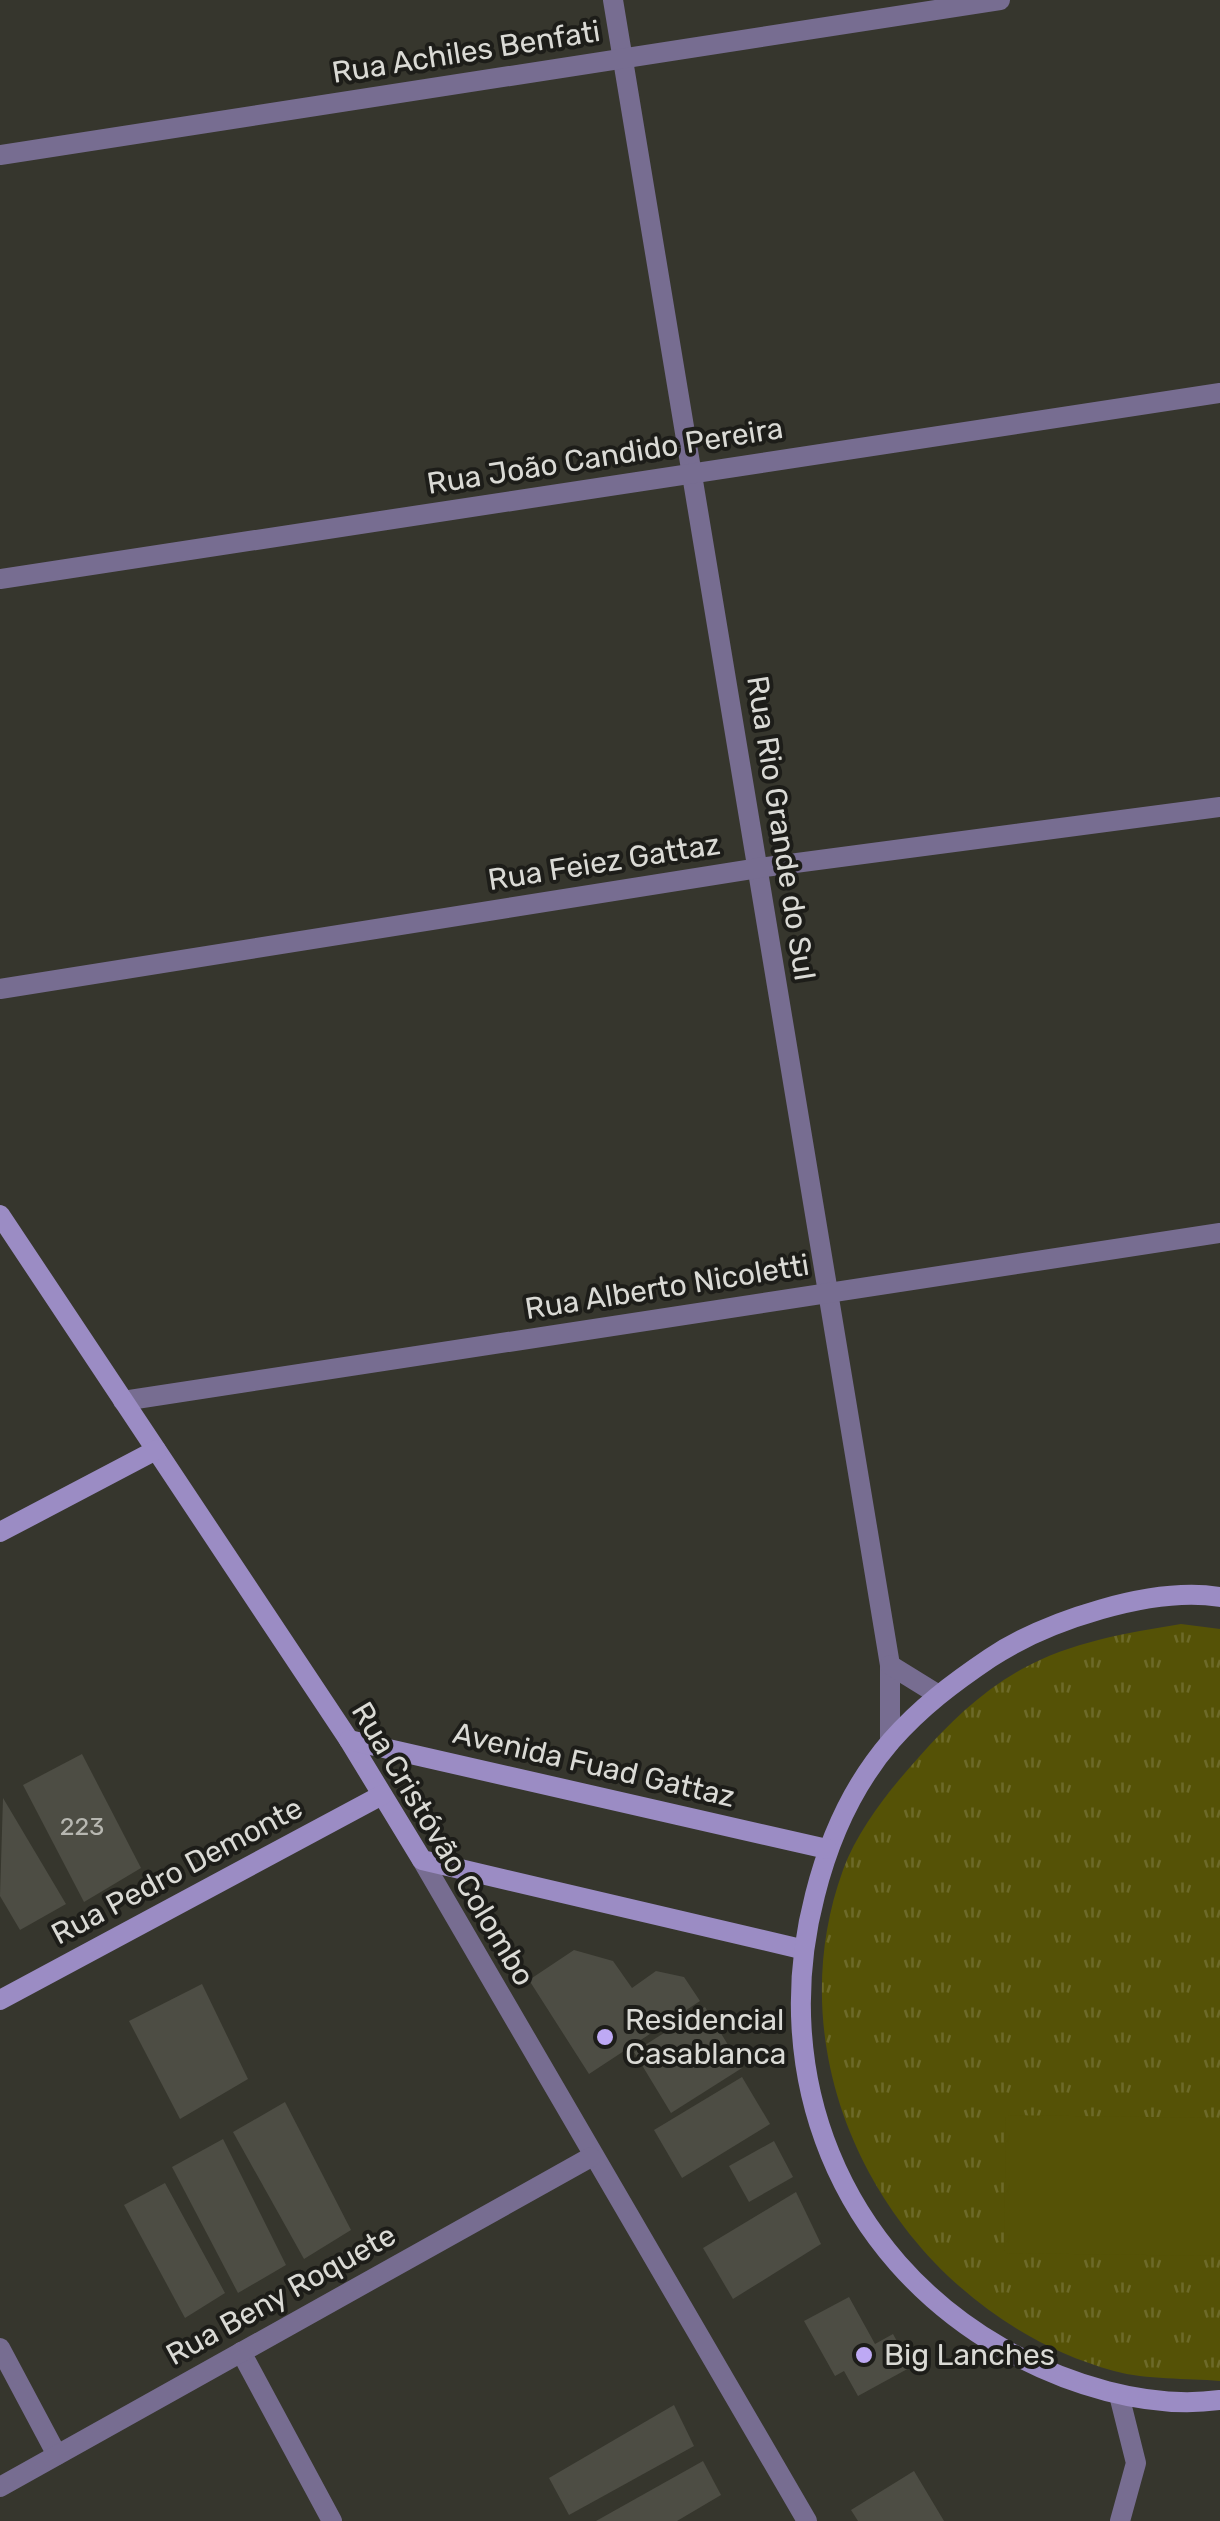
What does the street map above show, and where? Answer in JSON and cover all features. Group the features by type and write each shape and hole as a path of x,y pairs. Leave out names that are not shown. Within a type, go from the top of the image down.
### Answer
{"main road":[{"name":"Rua Cristóvão Colombo","path":"0,1215 349,1740 422,1860"},
{"path":"0,1532 156,1450"},
{"path":"1220,1597 1113,1604 1020,1638 937,1694 890,1742 854,1793 827,1849 801,1949 799,2035 816,2119 849,2198 900,2268 963,2326 1037,2368 1119,2395 1220,2400"},
{"name":"Avenida Fuad Gattaz","path":"349,1740 827,1849"},
{"name":"Rua Pedro Demonte","path":"0,2000 382,1795"},
{"path":"422,1860 801,1949"}],"street":[{"name":"Rua Rio Grande do Sul","path":"613,0 890,1665 890,1742"},
{"name":"Rua Achiles Benfati","path":"0,155 1000,0"},
{"name":"Rua João Candido Pereira","path":"0,579 1220,394"},
{"name":"Rua Feiez Gattaz","path":"0,989 758,868 1220,808"},
{"name":"Rua Alberto Nicoletti","path":"123,1401 1220,1232"},
{"path":"890,1665 937,1694"},
{"name":"Rua Cristóvão Colombo","path":"422,1860 806,2521"},
{"name":"Rua Beny Roquete","path":"0,2487 591,2156"},
{"path":"0,2348 57,2455"},
{"path":"240,2352 332,2521"},
{"path":"1119,2395 1136,2463 1120,2521"}],"green space":[{"path":"1181,1624 1220,1629 1220,2381 1114,2371 1039,2341 973,2298 916,2242 872,2177 840,2105 824,2028 824,1949 843,1870 866,1825 908,1769 966,1709 1022,1669 1079,1645"},
{"path":"1006,2115 1220,2118 1220,2256 1004,2253"}],"building":[{"path":"82,1754 141,1868 84,1902 23,1785"},
{"path":"3,1798 66,1904 20,1930 0,1896"},
{"name":"Residencial Casablanca","path":"574,1950 613,1961 632,1988 656,1971 684,1977 700,2001 589,2074 529,1980"},
{"path":"202,1984 248,2079 180,2119 129,2021"},
{"path":"705,2007 742,2068 671,2113 634,2052"},
{"path":"742,2077 770,2124 682,2178 654,2130"},
{"path":"285,2102 351,2230 304,2259 233,2132"},
{"path":"223,2139 286,2265 238,2293 172,2167"},
{"path":"774,2141 793,2177 749,2202 729,2166"},
{"path":"165,2183 225,2293 185,2318 124,2205"},
{"path":"796,2192 821,2244 733,2299 703,2248"},
{"name":"Big Lanches","path":"849,2297 875,2344 893,2334 911,2367 858,2396 844,2371 835,2376 804,2321"},
{"path":"674,2405 694,2446 569,2515 549,2478"},
{"path":"703,2461 721,2495 677,2521 596,2521"},
{"path":"914,2471 944,2521 858,2521 851,2510"}],"place":[{"name":"Residencial Casablanca","path":"605,2037"},
{"name":"Big Lanches","path":"864,2355"}]}
